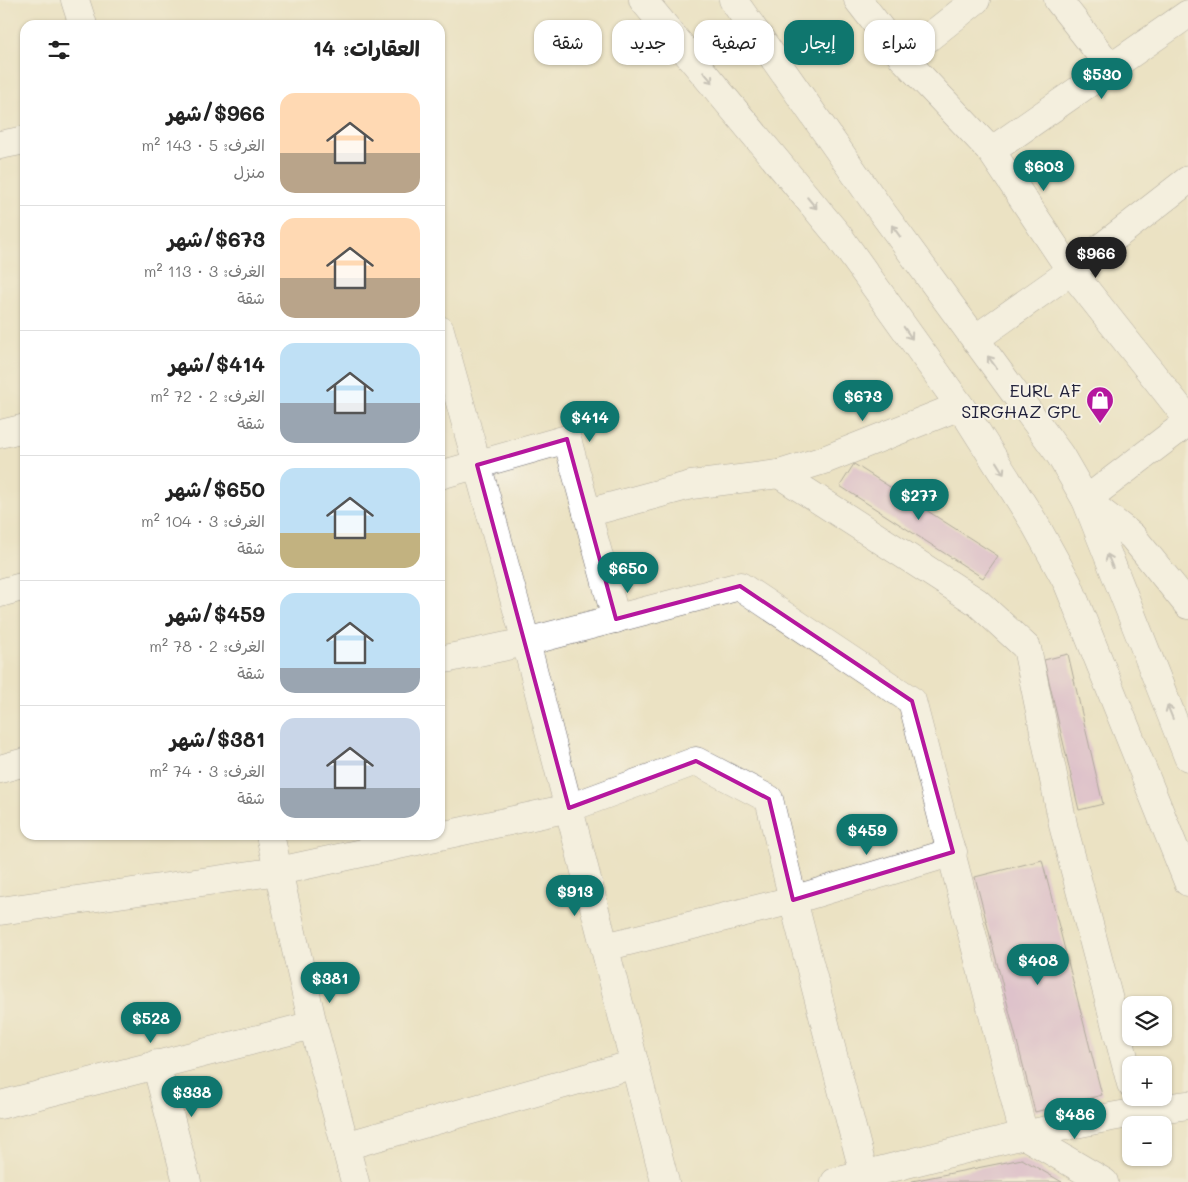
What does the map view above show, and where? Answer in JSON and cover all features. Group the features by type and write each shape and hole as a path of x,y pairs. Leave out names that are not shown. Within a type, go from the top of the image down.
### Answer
{"street":[{"path":"75,0 81,20"},
{"path":"643,0 838,235 960,406 1035,524 1068,584 1188,882"},
{"path":"733,0 873,200 1060,455 1086,500 1188,757"},
{"path":"935,33 976,0"},
{"path":"1058,0 1111,68"},
{"path":"862,1 876,20"},
{"path":"991,151 1188,14"},
{"path":"910,65 991,151 1071,271 1188,421 1086,500"},
{"path":"0,145 20,141"},
{"path":"975,339 1071,271 1188,180"},
{"path":"445,348 526,642 665,1182"},
{"path":"587,513 691,486 779,474 824,460 960,406"},
{"path":"0,434 20,429"},
{"path":"445,474 567,439 616,619"},
{"path":"779,474 977,602 1027,648 1064,830 1124,1056"},
{"path":"1086,500 1132,536 1188,605"},
{"path":"445,659 526,642 740,586 912,701 953,852 1024,1135 1104,1182"},
{"path":"0,593 20,587"},
{"path":"445,835 569,808 696,761 769,799 793,900 865,1178"},
{"path":"0,769 20,763"},
{"path":"271,840 312,1025 355,1182"},
{"path":"0,911 279,871 422,840"},
{"path":"605,947 793,900 953,852"},
{"path":"0,1105 312,1025"},
{"path":"156,1064 187,1182"},
{"path":"345,1146 635,1064"},
{"path":"1172,1105 1188,1105"},
{"path":"835,1182 865,1178 1132,1106"}],"highlighted area":[{"path":"567,439 616,619 740,586 912,701 953,852 793,900 769,799 696,761 569,808 477,465"}],"building":[{"path":"854,464 998,556 983,578 840,486"},
{"path":"1068,654 1103,804 1079,810 1044,660"},
{"path":"1042,860 1102,1095 1035,1112 975,877"},
{"path":"1022,1159 1062,1182 912,1182 912,1181"}],"place":[{"name":"EURL AF SIRGHAZ GPL","path":"1100,424"}]}
